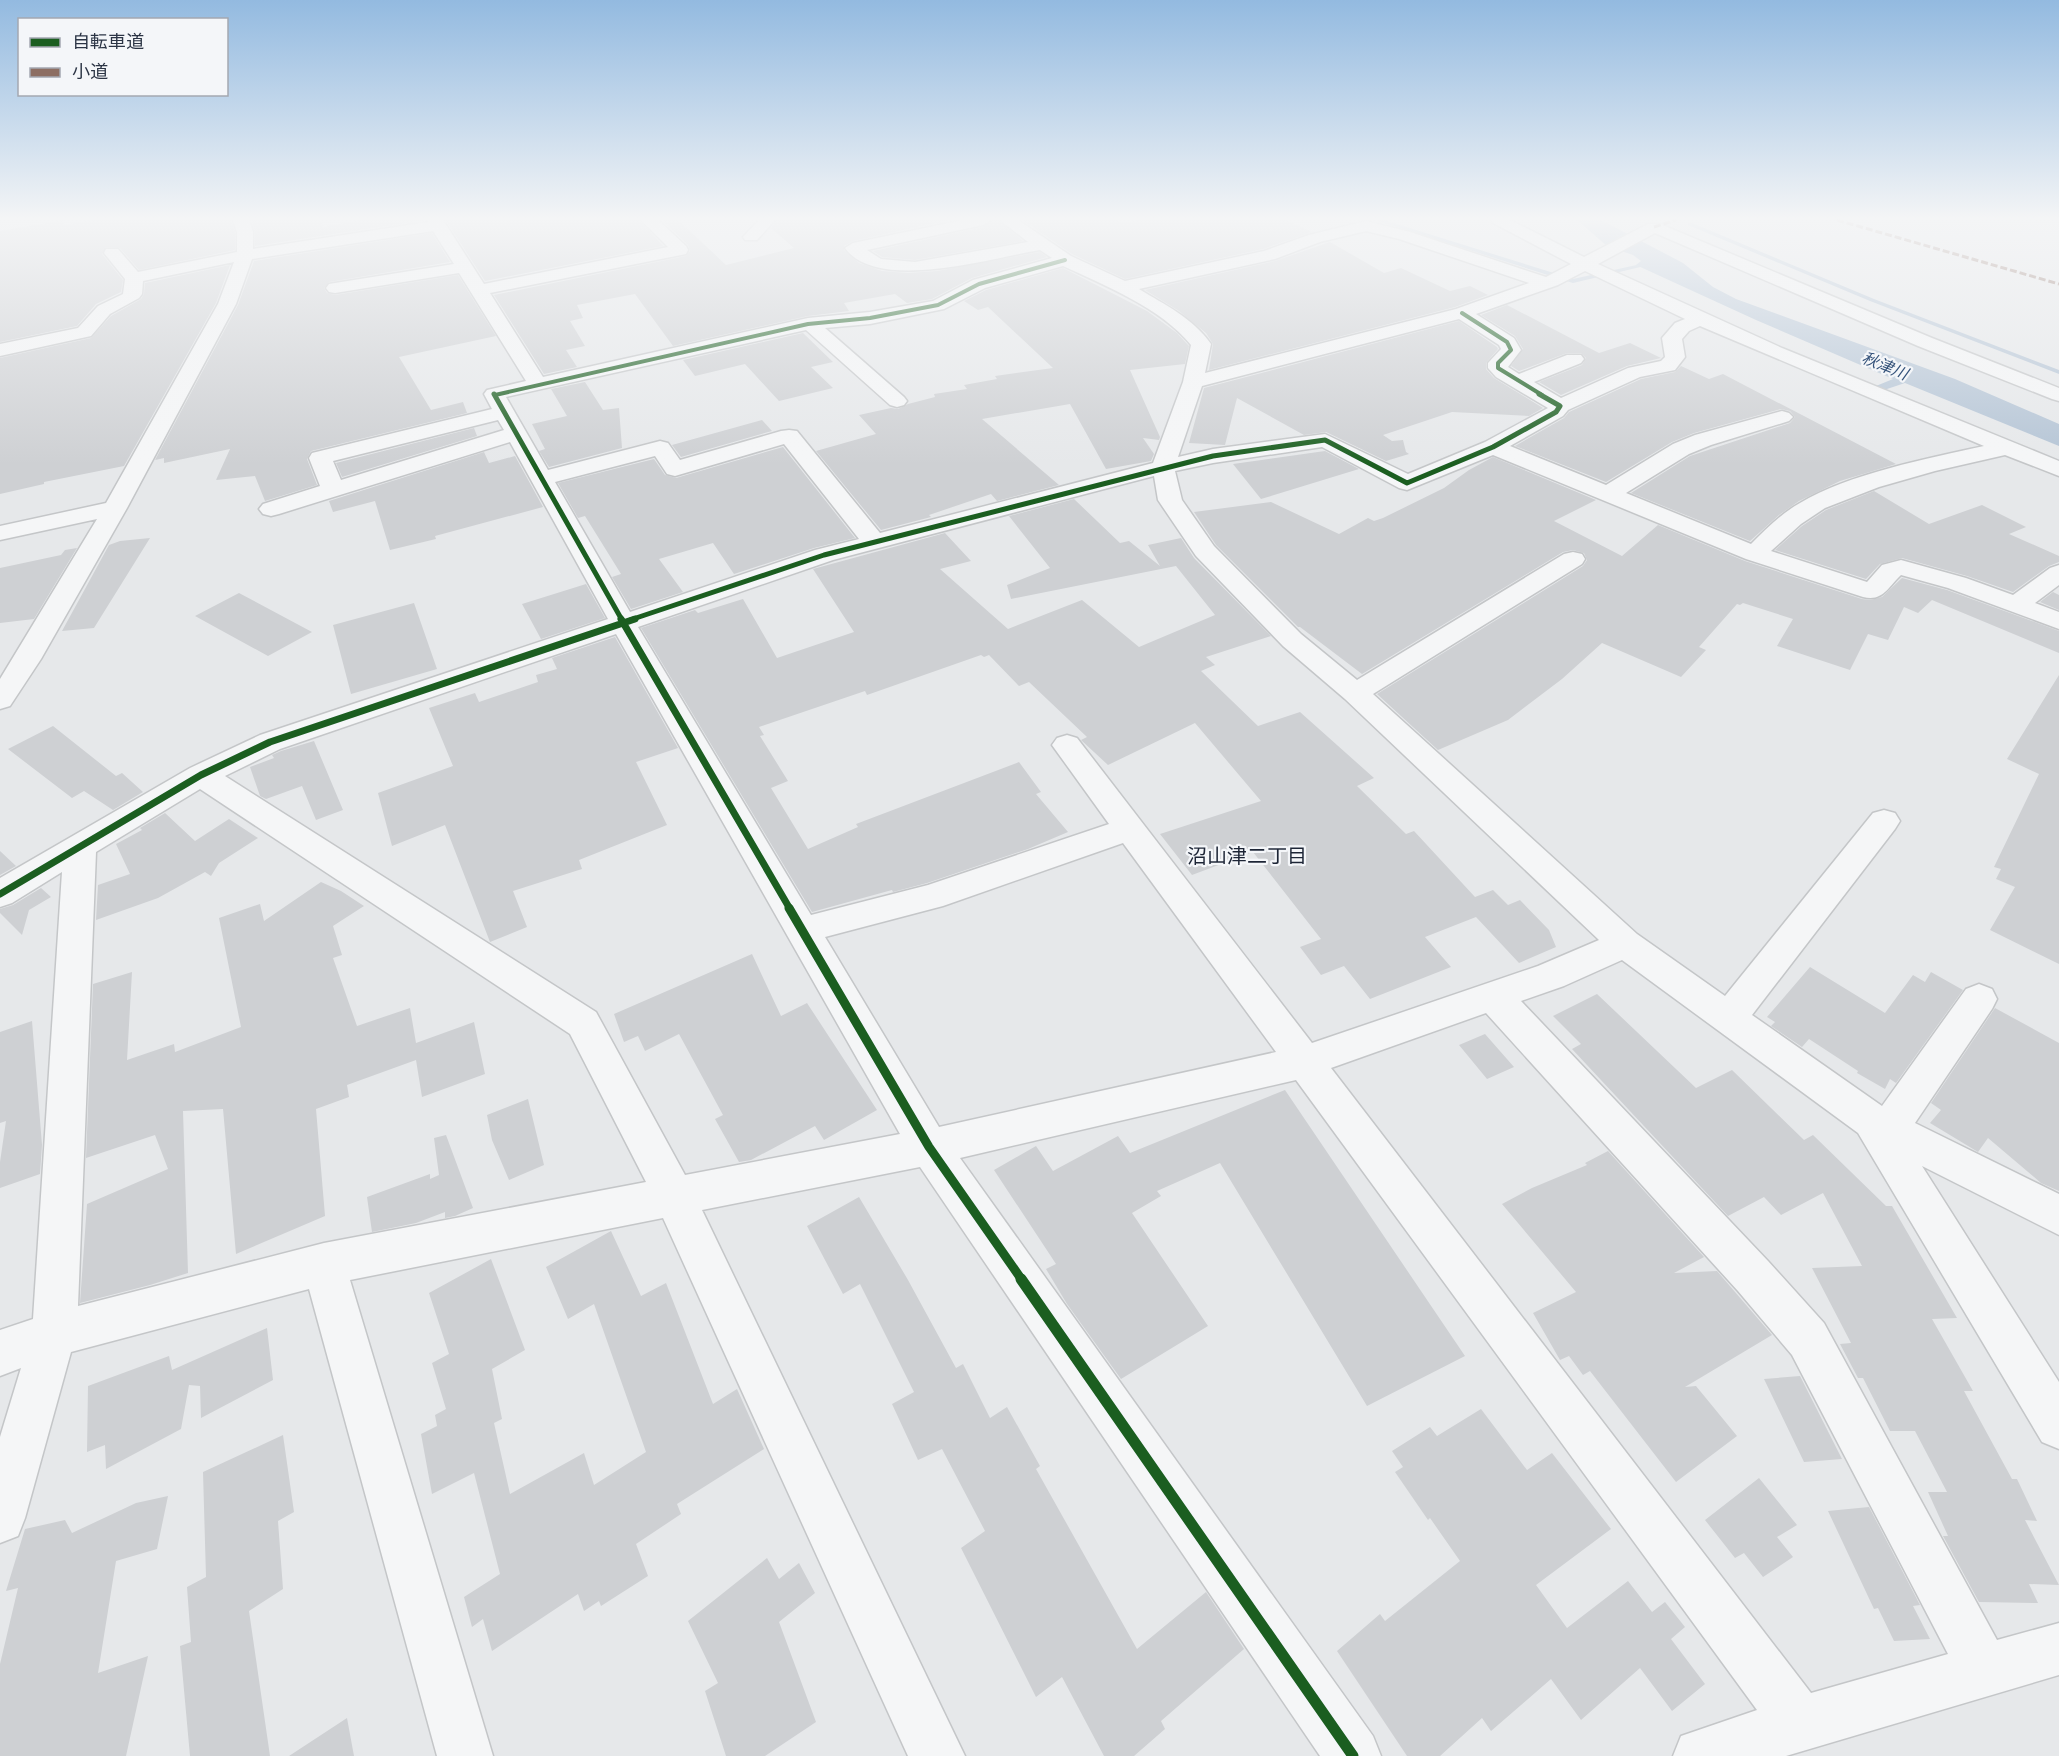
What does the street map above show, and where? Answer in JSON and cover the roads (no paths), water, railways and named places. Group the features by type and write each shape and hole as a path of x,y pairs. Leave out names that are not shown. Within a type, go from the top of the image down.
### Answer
{"street":[{"path":"0,350 84,332 104,310 119,302"},
{"path":"0,700 27,659 115,508 228,302"},
{"path":"486,302 537,383"},
{"path":"944,302 870,318 811,325 494,394 623,623 929,1147 1353,1756"},
{"path":"1146,302 1193,332 1201,344 1193,382 1162,467 1170,500 1205,551 1292,640 1355,693 1625,944 1880,1125 2059,1215"},
{"path":"1193,382 1462,313 1492,302"},
{"path":"1666,302 2059,469"},
{"path":"1831,302 2059,395"},
{"path":"1462,313 1507,342 1512,350 1498,363 1498,368 1517,382 1560,406"},
{"path":"0,894 201,774 280,738 824,555 1162,467 1213,456 1325,440 1407,483 1493,447 1556,412 1560,406 1635,372 1668,366 1675,357 1672,338 1682,327 1701,318"},
{"path":"811,325 897,401"},
{"path":"1517,382 1574,359"},
{"path":"333,489 320,458 504,412"},
{"path":"1608,494 1681,449 1703,440 1782,417"},
{"path":"271,509 516,433"},
{"path":"542,479 660,448 675,469 789,436 874,542"},
{"path":"1493,447 1755,554 1872,592 1891,570 1901,567 1957,583 2059,621"},
{"path":"1755,554 1791,519 1809,507 1834,496 1879,479 2007,448"},
{"path":"0,533 115,508"},
{"path":"1355,693 1573,559"},
{"path":"2017,604 2059,573"},
{"path":"1067,745 1800,1724"},
{"path":"201,774 583,1023 674,1196 937,1756"},
{"path":"1728,1018 1884,821"},
{"path":"803,930 931,897 1130,829"},
{"path":"0,1518 54,1334 80,848"},
{"path":"0,1353 54,1334 324,1264 929,1147 1303,1062 1551,976 1625,944"},
{"path":"1492,995 1753,1276 1808,1339 1985,1671"},
{"path":"1880,1125 1979,999"},
{"path":"1880,1125 2059,1425"},
{"path":"324,1264 465,1756"},
{"path":"1701,1756 1800,1724 2059,1649"}],"water":[{"name":"秋津川","path":"1717,302 1744,302 1955,379 2059,424 2059,446 1905,383 1884,390 1876,386 1893,379"}],"waterway":[{"path":"1877,302 2059,372"}],"district":[{"name":"沼山津二丁目","path":"1247,856"}]}
